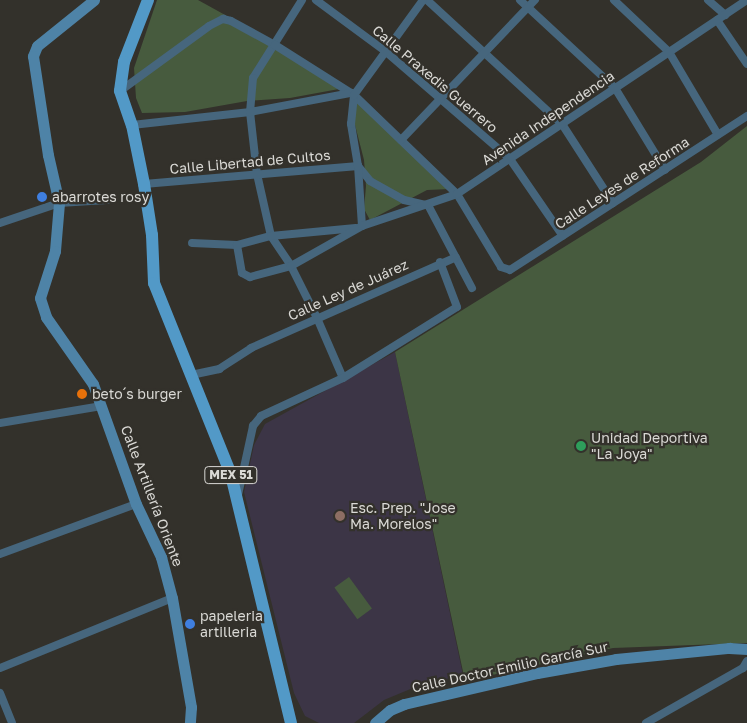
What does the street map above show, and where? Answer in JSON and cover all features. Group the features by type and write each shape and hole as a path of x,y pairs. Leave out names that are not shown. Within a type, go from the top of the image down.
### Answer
{"main road":[{"name":"MEX 51","path":"148,0 124,62 120,91 132,125 144,184 152,235 154,283 230,472 291,723"},
{"path":"288,708 298,723"}],"street":[{"name":"Calle Artillería Oriente","path":"94,0 37,46 33,56 48,155 59,203 55,251 40,298 46,316 89,377 102,406 136,504 162,557 172,598 191,707 190,723"},
{"path":"302,0 253,78 250,112 257,174 271,236 291,266 317,318 343,378"},
{"name":"Calle Praxedis Guerrero","path":"316,0 385,51 510,159 562,236"},
{"path":"361,227 358,166 351,124 352,94 423,0"},
{"path":"427,0 562,124 613,203"},
{"path":"520,0 615,88 664,170"},
{"path":"401,140 535,0"},
{"path":"614,0 669,52 718,135"},
{"path":"708,0 725,15"},
{"name":"Avenida Independencia","path":"361,227 457,194 747,0"},
{"path":"120,91 209,26 223,19 231,21 275,45 352,94 457,194"},
{"path":"717,20 747,64"},
{"path":"132,125 250,112 352,94"},
{"name":"Calle Leyes de Reforma","path":"457,194 501,266 510,270 747,116"},
{"path":"358,166 370,181 404,200 428,205 472,288"},
{"name":"Calle Libertad de Cultos","path":"144,184 358,166"},
{"path":"0,223 59,203 107,200"},
{"path":"192,243 237,244 271,236 361,227"},
{"path":"237,244 244,276 250,277 291,266 361,227"},
{"name":"Calle Ley de Juárez","path":"191,375 219,368 251,348 440,262 456,257"},
{"path":"237,499 251,432 256,420 268,412 343,378 457,307 440,262"},
{"path":"0,423 102,406"},
{"path":"0,554 136,504"},
{"path":"0,668 172,598"},
{"name":"Calle Doctor Emilio García Sur","path":"375,723 390,710 404,704 537,673 616,659 728,648 747,649"},
{"path":"647,723 746,666"},
{"path":"0,693 12,723"}],"shaded area":[{"name":"Esc. Prep. \"Jose Ma. Morelos\"","path":"395,352 463,675 420,685 384,700 354,723 319,723 305,716 294,693 244,492 254,445 265,424"}],"green space":[{"path":"157,0 198,0 236,21 339,89 290,98 247,101 185,112 142,113 136,98 134,68"},
{"path":"356,99 450,189 427,190 370,220 364,209 366,186 364,160 354,121"},
{"name":"Unidad Deportiva \"La Joya\"","path":"747,126 747,643 613,648 465,681 395,352 701,162"},
{"path":"349,577 372,609 357,619 334,588"}],"place":[{"name":"abarrotes rosy","path":"42,197"},
{"name":"beto´s burger","path":"82,394"},
{"name":"Unidad Deportiva \"La Joya\"","path":"581,446"},
{"name":"Esc. Prep. \"Jose Ma. Morelos\"","path":"340,516"},
{"name":"papeleria artilleria","path":"190,624"}]}
